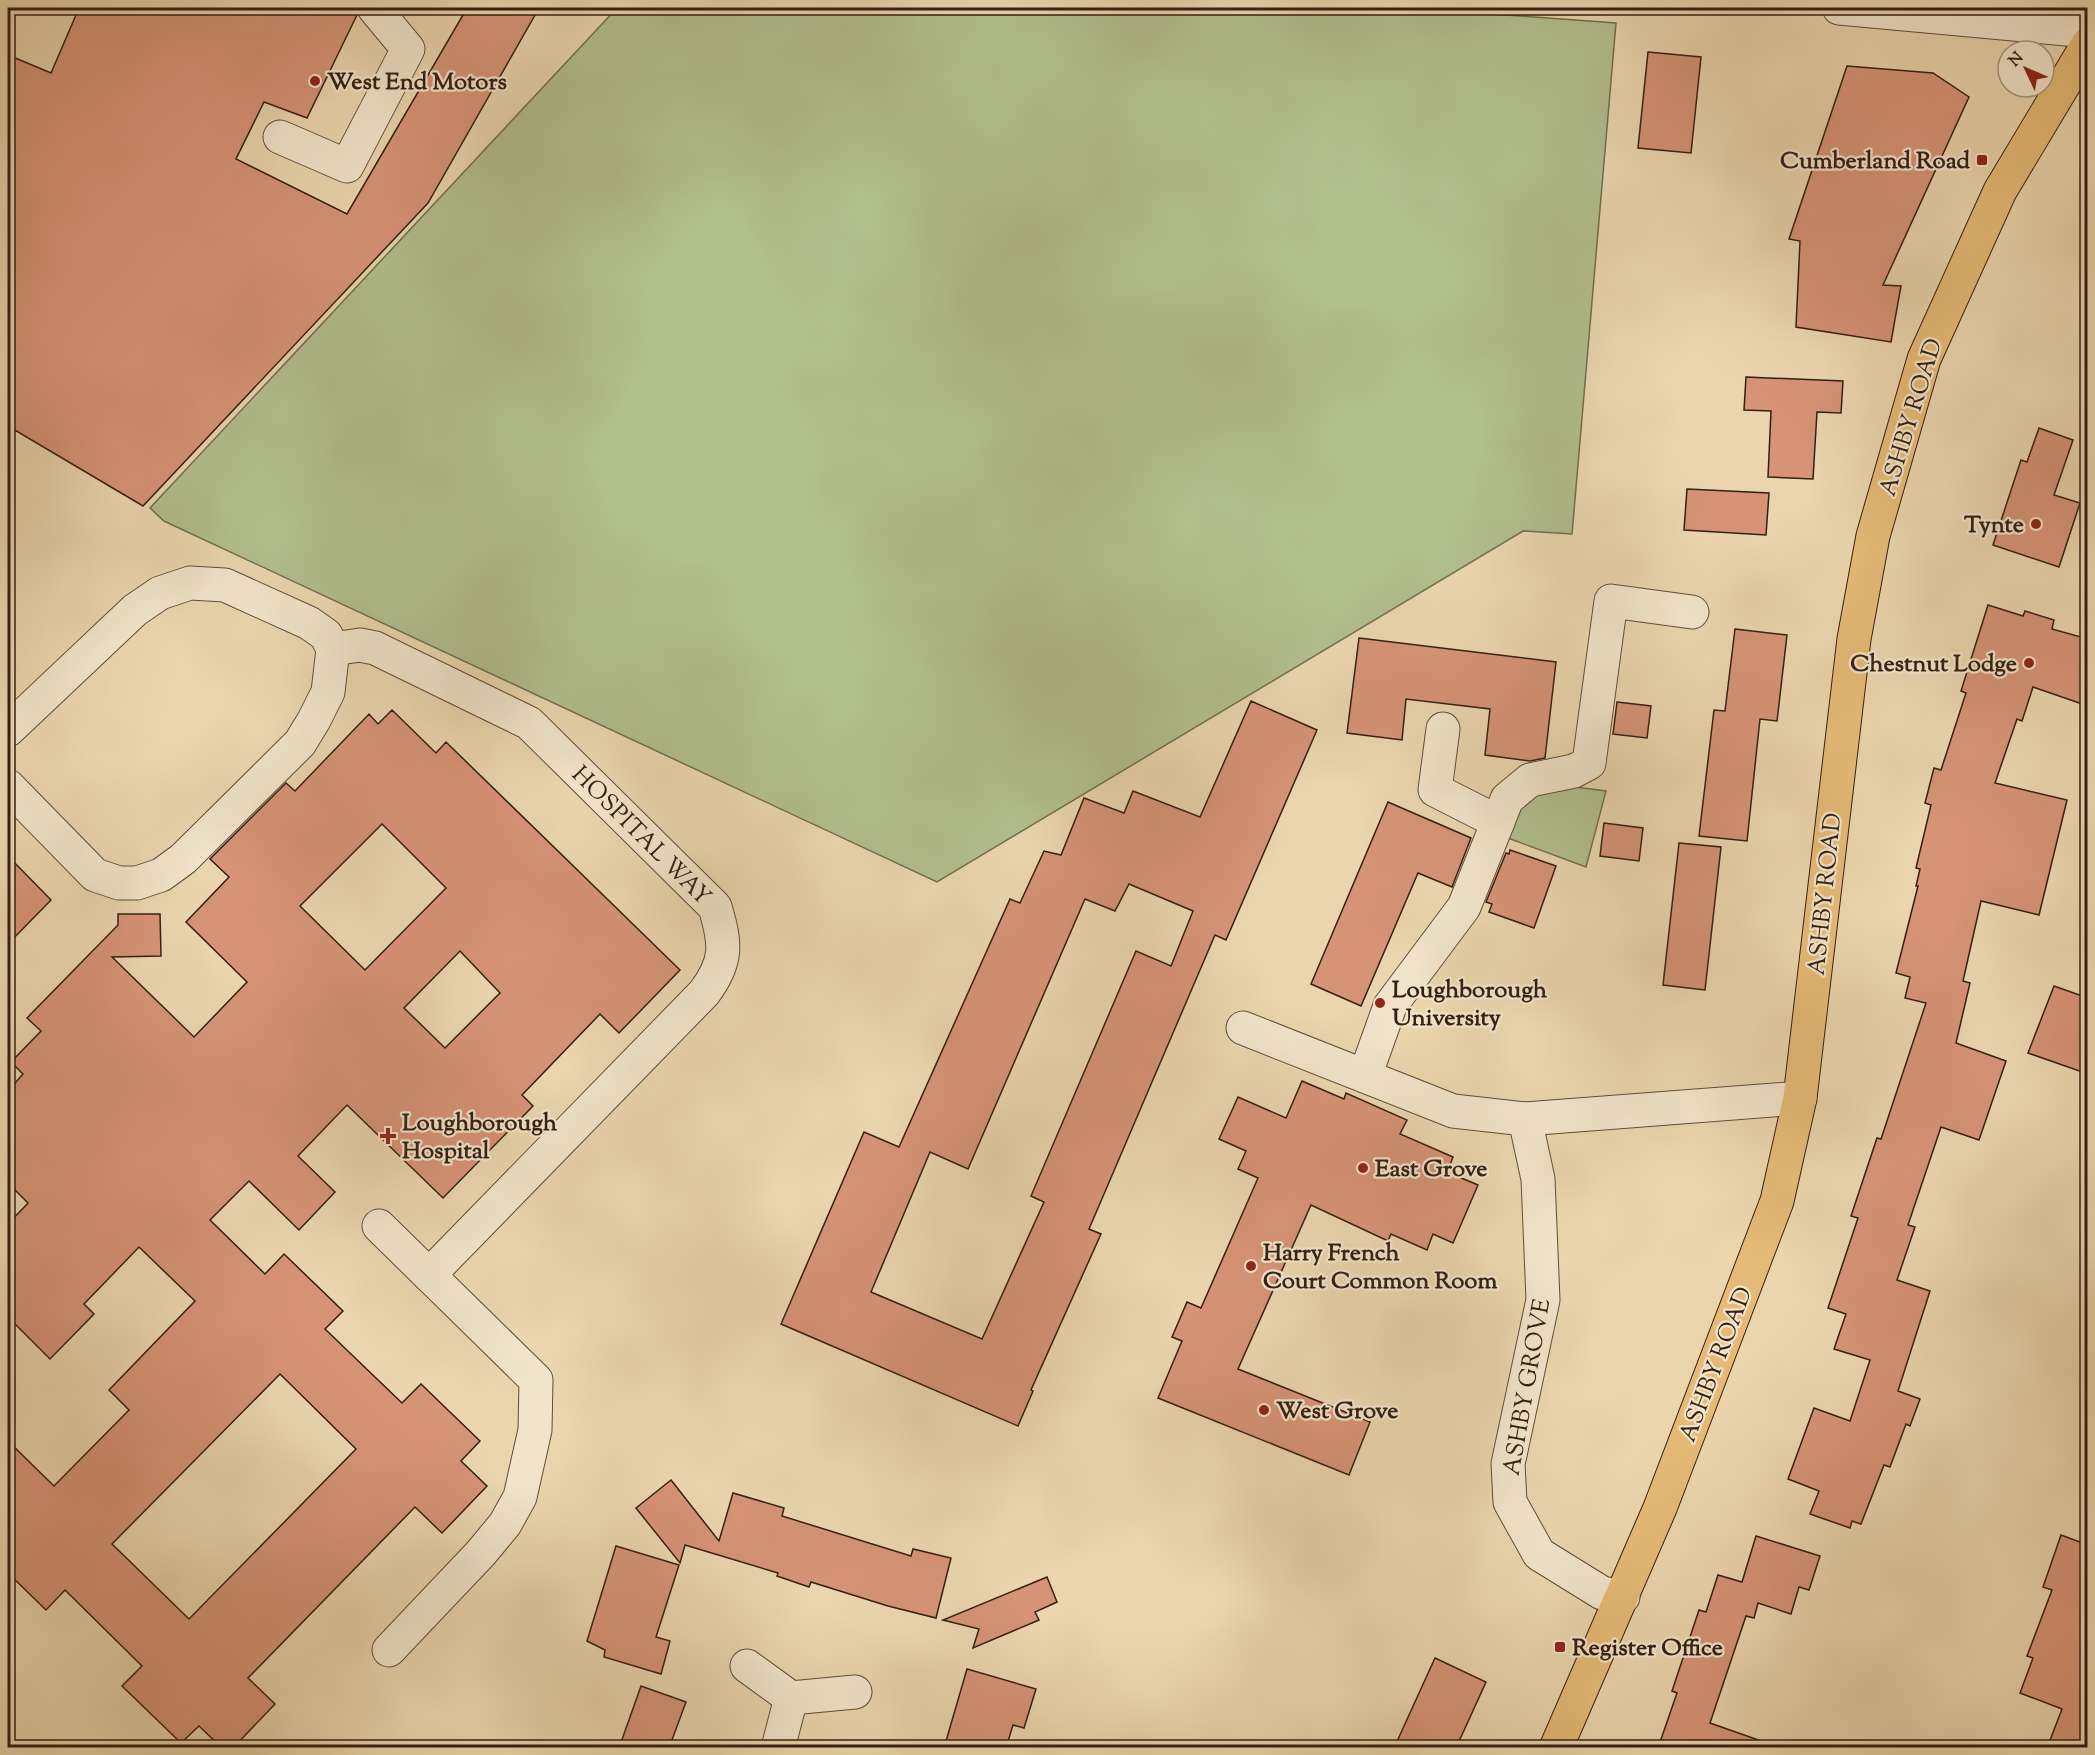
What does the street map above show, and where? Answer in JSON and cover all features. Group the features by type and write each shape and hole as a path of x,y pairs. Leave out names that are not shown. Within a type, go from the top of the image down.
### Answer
{"main road":[{"name":"ASHBY ROAD","path":"1556,1748 1660,1508 1777,1201 1800,1098 1854,639 1873,536 1924,359 2000,191 2088,44"}],"street":[{"path":"280,137 347,166 408,49 374,8"},
{"path":"1839,8 2088,31"},
{"path":"8,730 135,610 160,593 190,583 225,585 309,623 326,635 333,649 328,692 300,743 183,858 161,875 137,883 119,883 95,875 8,786"},
{"path":"1365,1076 1390,1006 1464,907 1507,799 1530,780 1574,771 1589,763 1611,601 1692,612"},
{"name":"HOSPITAL WAY","path":"333,649 360,645 375,648 529,723 716,907 723,936 721,962 716,978 704,993 429,1275"},
{"path":"1443,729 1435,790 1498,822"},
{"path":"1243,1028 1453,1111 1525,1119 1800,1098"},
{"name":"ASHBY GROVE","path":"1525,1119 1538,1179 1544,1300 1508,1464 1510,1502 1539,1554 1602,1593 1623,1597"},
{"path":"379,1226 537,1380 535,1430 520,1497 505,1524 481,1553 389,1650"},
{"path":"747,1666 791,1698 855,1692"},
{"path":"778,1748 791,1698"}],"green space":[{"path":"617,8 1410,8 1616,23 1572,534 1523,531 937,882 164,521 150,508"},
{"path":"1560,785 1606,791 1586,867 1508,838 1524,801"}],"building":[{"path":"79,8 356,8 357,15 307,118 264,102 236,159 347,214 467,8 539,8 428,203 143,506 8,426 8,55 51,73"},
{"path":"1648,52 1701,57 1691,153 1638,148"},
{"path":"1847,66 1933,73 1969,97 1883,285 1901,286 1891,342 1796,327 1800,241 1789,239"},
{"path":"1746,377 1843,381 1841,413 1817,412 1813,479 1768,477 1771,411 1744,410"},
{"name":"Tynte","path":"2039,428 2073,440 2054,495 2080,503 2059,567 1993,545 2021,460 2027,462"},
{"path":"1687,489 1769,493 1766,535 1684,530"},
{"path":"1988,605 2023,616 2025,611 2054,620 2052,629 2088,639 2088,698 2086,698 2085,705 2033,687 2022,721 2017,719 1995,783 2067,800 2039,915 1981,901 1963,981 1970,983 1956,1043 2006,1061 1979,1140 1941,1127 1908,1225 1915,1227 1897,1280 1930,1291 1898,1391 1920,1399 1910,1426 1906,1424 1890,1467 1884,1465 1861,1524 1852,1521 1850,1528 1810,1514 1819,1491 1788,1479 1814,1408 1850,1421 1870,1360 1834,1349 1846,1314 1828,1308 1858,1218 1851,1216 1877,1138 1881,1139 1926,1003 1905,998 1910,977 1896,973 1918,886 1916,886 1920,869 1916,868 1931,805 1925,803 1934,768 1941,770 1966,693 1961,691"},
{"path":"1735,629 1787,635 1777,721 1760,719 1747,841 1699,836 1714,710 1725,711"},
{"path":"1359,638 1556,662 1545,758 1530,761 1485,755 1490,709 1406,699 1402,740 1347,733"},
{"path":"1251,701 1317,730 1226,940 1215,935 1089,1229 1101,1234 1031,1390 1033,1391 1018,1426 781,1324 864,1132 899,1147 1010,899 1020,903 1044,851 1061,855 1084,798 1124,813 1133,791 1200,817","holes":["1129,884 1193,911 1171,966 1136,951 1031,1196 1044,1202 982,1339 871,1292 930,1152 968,1169 1085,899 1115,911"]},
{"path":"1617,702 1651,706 1647,738 1613,734"},
{"path":"392,710 436,753 446,742 680,970 619,1033 600,1014 522,1095 533,1106 443,1198 347,1105 298,1156 335,1192 299,1230 249,1181 210,1220 265,1274 284,1254 343,1311 325,1329 402,1403 421,1384 480,1441 461,1461 487,1486 442,1533 415,1507 248,1678 275,1704 233,1748 222,1748 199,1726 181,1743 122,1686 142,1666 65,1590 46,1610 8,1573 8,1441 54,1486 129,1410 109,1390 195,1301 139,1247 84,1304 94,1314 50,1359 8,1317 8,1224 28,1203 8,1183 8,1091 23,1074 11,1062 41,1031 27,1018 118,925 118,914 160,914 161,956 112,957 194,1037 247,982 186,922 229,877 210,859 286,783 295,791 369,714 378,724","holes":["382,824 446,888 365,970 300,906","460,951 500,993 445,1048 404,1008","280,1374 356,1449 189,1619 112,1544"]},
{"path":"1388,802 1471,838 1452,887 1418,873 1361,1006 1311,984"},
{"path":"1604,823 1643,828 1639,861 1600,856"},
{"path":"1679,843 1721,847 1705,990 1663,985"},
{"path":"1510,850 1556,866 1534,928 1489,912 1492,904 1486,902 1506,853 1509,854"},
{"path":"8,856 51,900 8,944"},
{"path":"2054,986 2088,998 2088,1074 2028,1053"},
{"path":"1302,1081 1344,1099 1346,1093 1407,1120 1400,1134 1453,1157 1447,1172 1478,1185 1453,1243 1433,1234 1427,1250 1391,1234 1388,1241 1311,1205 1238,1369 1370,1422 1349,1475 1158,1398 1182,1341 1172,1337 1187,1302 1201,1308 1258,1178 1238,1169 1246,1151 1219,1139 1238,1097 1286,1118"},
{"path":"671,1480 719,1541 733,1493 784,1508 782,1516 911,1556 913,1549 951,1558 936,1618 811,1582 809,1587 777,1576 778,1573 685,1545 680,1563 636,1508"},
{"path":"2061,1535 2088,1545 2088,1643 2085,1648 2088,1648 2088,1748 2047,1748 2062,1709 2020,1693 2033,1658 2027,1656 2052,1590 2043,1587"},
{"path":"1756,1536 1820,1556 1809,1590 1799,1587 1791,1614 1758,1603 1754,1618 1746,1616 1710,1723 1767,1743 1766,1748 1658,1748 1677,1693 1672,1691 1699,1610 1706,1612 1718,1575 1742,1582"},
{"path":"616,1546 679,1565 656,1637 670,1641 661,1674 604,1657 605,1650 587,1641"},
{"path":"1047,1577 1057,1602 1035,1612 1039,1620 973,1648 979,1629 943,1620"},
{"path":"1435,1658 1486,1682 1456,1748 1394,1748"},
{"path":"967,1669 1036,1689 1024,1728 1013,1725 1006,1748 944,1748"},
{"path":"641,1686 686,1702 669,1748 619,1748"}],"place":[{"name":"West End Motors","path":"315,81"},
{"name":"Cumberland Road","path":"1982,160"},
{"name":"Tynte","path":"2036,524"},
{"name":"Chestnut Lodge","path":"2029,663"},
{"name":"Loughborough University","path":"1380,1003"},
{"name":"Loughborough Hospital","path":"388,1136"},
{"name":"East Grove","path":"1363,1168"},
{"name":"Harry French Court Common Room","path":"1251,1266"},
{"name":"West Grove","path":"1264,1410"},
{"name":"Register Office","path":"1560,1647"}]}
